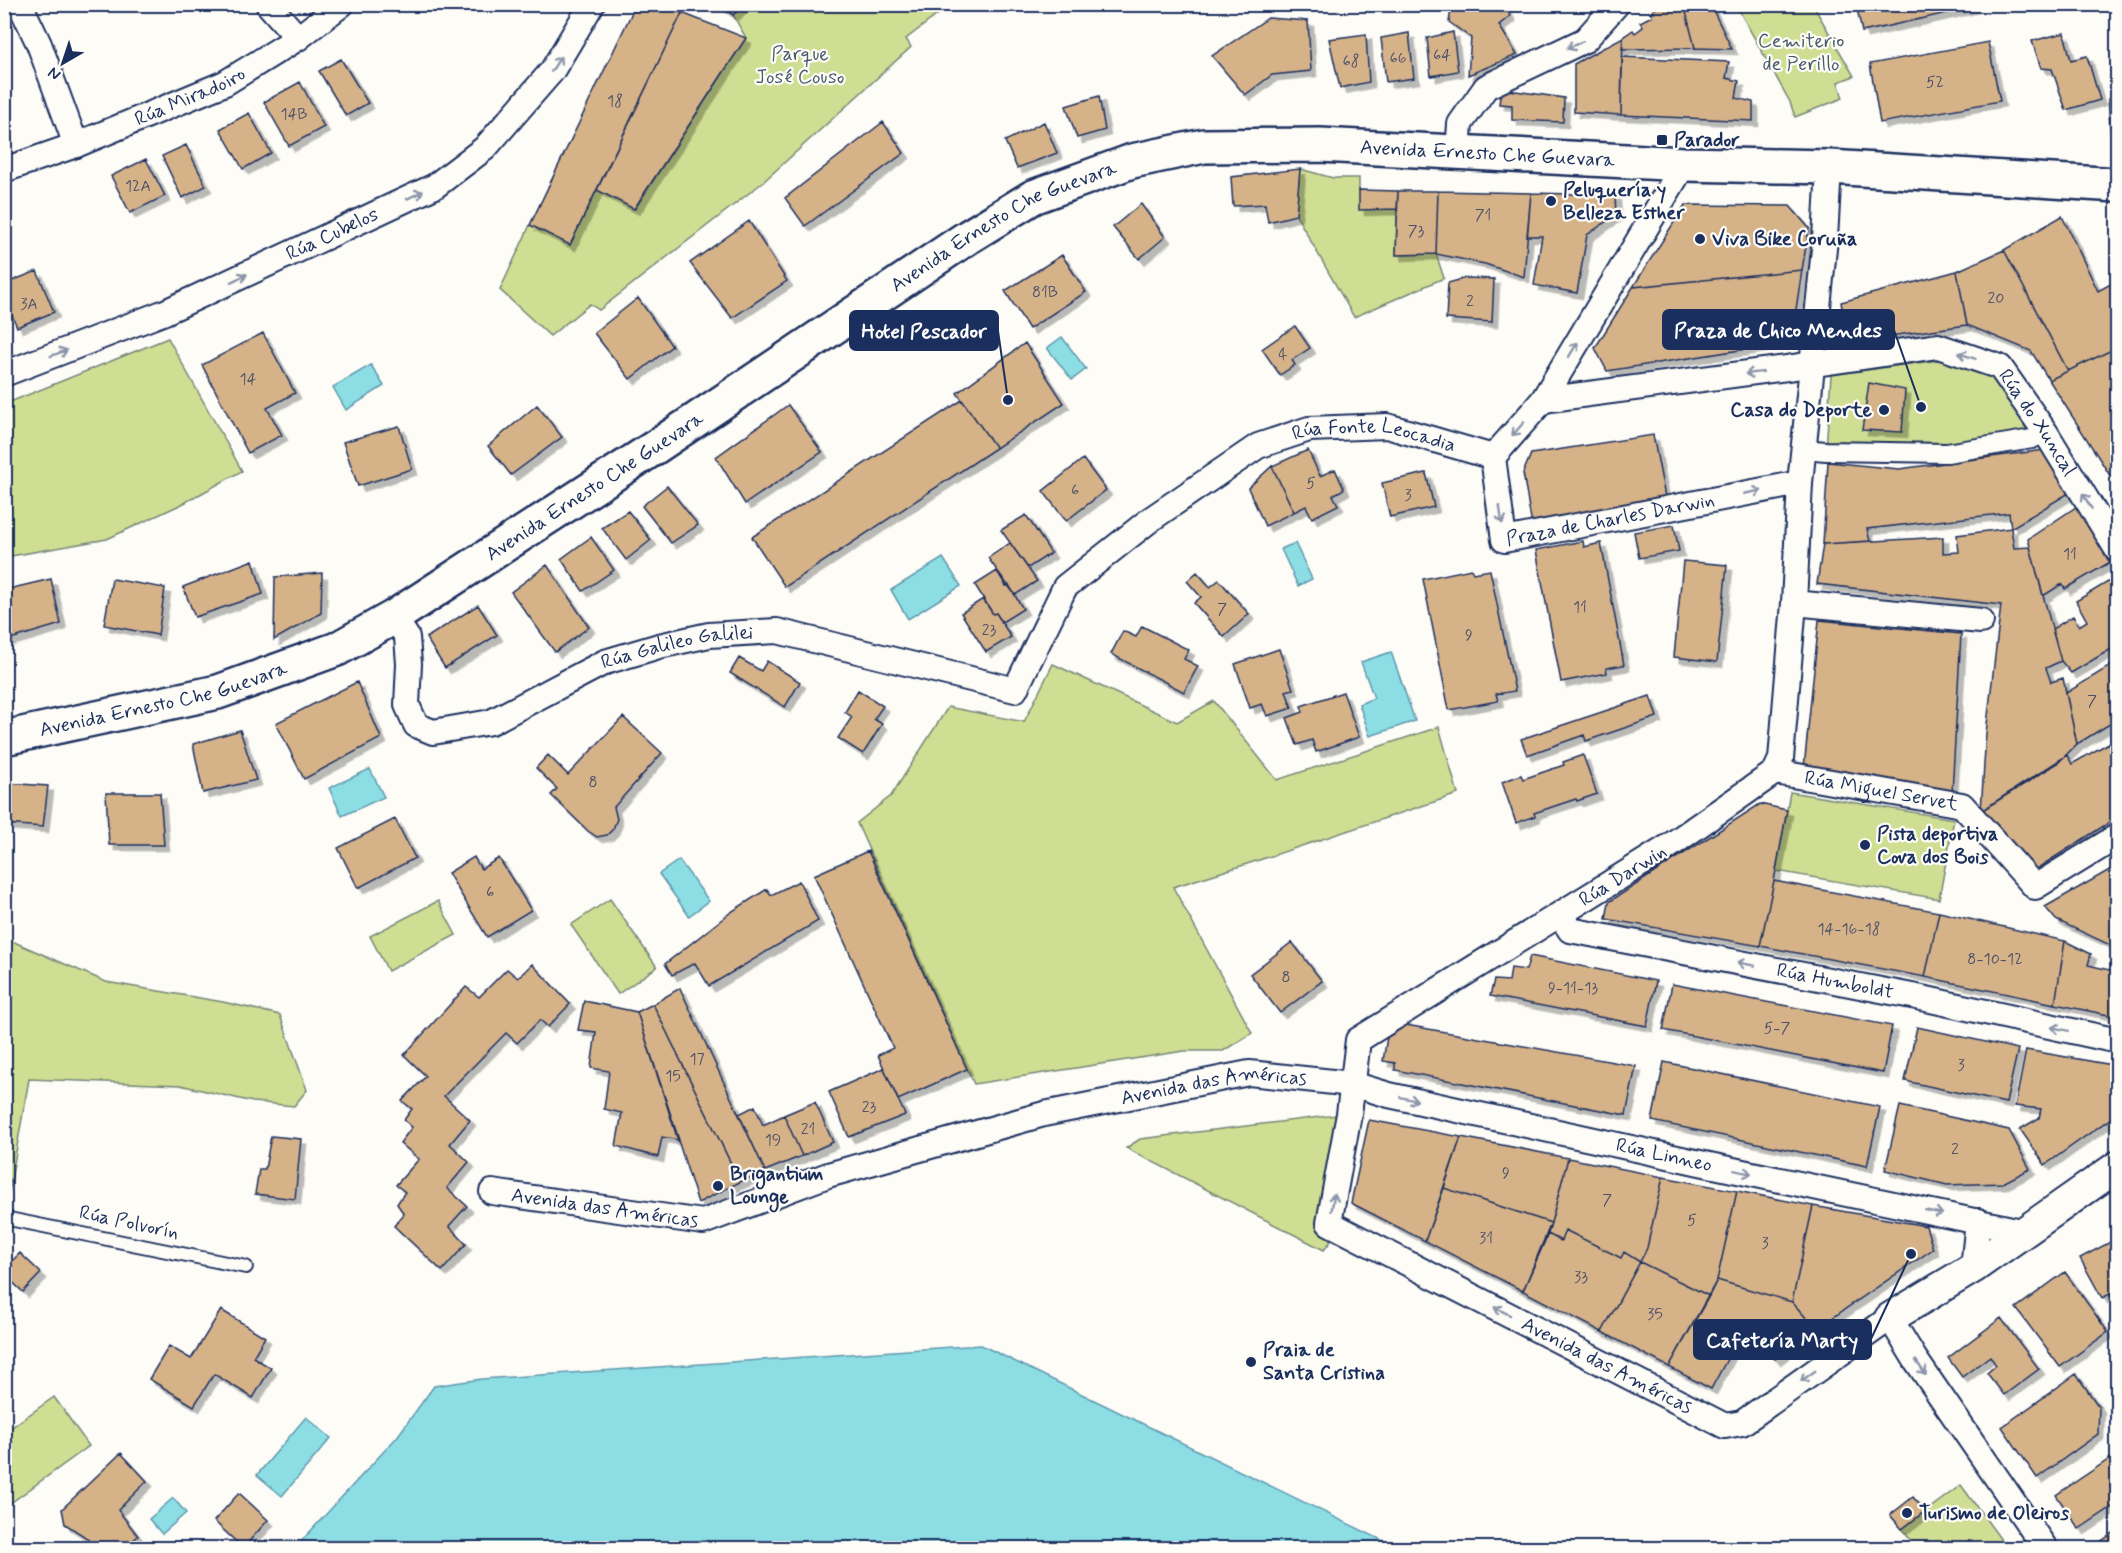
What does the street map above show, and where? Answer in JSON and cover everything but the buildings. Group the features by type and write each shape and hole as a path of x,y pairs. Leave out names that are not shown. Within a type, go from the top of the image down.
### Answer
{"main road":[{"name":"Avenida Ernesto Che Guevara","path":"4,738 218,692 338,649 394,617 647,452 968,237 1033,197 1132,161 1204,146 1320,145 1684,164 1829,167 2118,185"}],"street":[{"path":"20,4 39,44 76,145"},
{"path":"268,4 298,38"},
{"name":"Rúa Miradoiro","path":"4,170 76,145 225,83 298,38 342,4"},
{"name":"Rúa Cubelos","path":"4,374 165,312 435,186 485,148 552,71 591,4"},
{"path":"1458,152 1460,124 1486,87 1585,40 1617,4"},
{"path":"1493,457 1543,400 1684,164"},
{"path":"1775,772 1781,759 1794,603 1800,483 1825,238 1829,167"},
{"name":"Rúa do Xuncal","path":"1812,365 1938,346 2000,367 2046,433 2118,551"},
{"path":"1543,400 1812,365"},
{"name":"Rúa Fonte Leocadia","path":"1015,690 1065,587 1151,519 1258,446 1309,429 1387,426 1493,457"},
{"path":"1803,448 1827,451 1947,453 2032,439 2046,433"},
{"name":"Praza de Charles Darwin","path":"1493,457 1504,540 1800,483"},
{"path":"1794,603 1981,621"},
{"name":"Rúa Galileo Galilei","path":"394,617 397,647 409,664 407,705 416,725 433,732 491,722 605,662 659,646 709,635 777,631 1015,690"},
{"name":"Rúa Miguel Servet","path":"1775,772 1962,805 2035,887 2118,837"},
{"name":"Rúa Darwin","path":"1352,1084 1358,1040 1668,847 1775,772"},
{"name":"Rúa Humboldt","path":"1560,915 1570,930 1917,997 2118,1041"},
{"name":"Avenida das Américas","path":"492,1192 703,1222 828,1175 1044,1114 1249,1073 1352,1084 1349,1114 1329,1223 1725,1426 1742,1423 1890,1318"},
{"name":"Rúa Linneo","path":"1352,1084 1389,1095 1688,1161 2026,1232"},
{"path":"2045,1548 1914,1359 1890,1318 1973,1268 2118,1166"},
{"path":"1973,1268 1978,1221"}],"lane":[{"name":"Rúa Polvorín","path":"4,1218 246,1267"}],"green space":[{"name":"Parque José Couso","path":"745,5 950,5 906,39 911,47 762,183 599,310 590,304 550,336 500,290 530,225 570,245 597,190 635,209 746,38 733,15"},
{"name":"Cemiterio de Perillo","path":"1736,5 1813,5 1854,76 1838,82 1843,98 1795,117 1790,102"},
{"path":"1300,169 1333,178 1359,178 1359,190 1397,209 1396,255 1436,254 1444,278 1354,317 1296,215"},
{"path":"168,338 242,471 184,503 107,539 5,557 5,404"},
{"path":"1939,360 1994,373 2032,439 1947,453 1826,451 1831,375"},
{"path":"1053,664 1177,722 1214,701 1277,780 1439,727 1458,794 1173,887 1252,1033 1223,1051 1184,1051 974,1084 857,823 891,796 948,707 1024,722"},
{"name":"Pista deportiva Cova dos Bois","path":"1790,792 1954,819 1939,899 1776,871"},
{"path":"610,899 657,967 618,994 571,925"},
{"path":"438,901 456,935 388,971 370,936"},
{"path":"5,938 106,982 223,1002 280,1015 307,1090 294,1106 253,1102 180,1085 29,1079 9,1192 5,1192"},
{"path":"1336,1115 1319,1213 1322,1230 1331,1241 1324,1250 1126,1148 1140,1139"},
{"path":"54,1397 89,1446 5,1507 5,1432"},
{"path":"1961,1485 2007,1548 1916,1548 1902,1529"}],"water":[{"path":"1062,337 1086,369 1072,380 1047,348"},
{"path":"371,365 384,386 346,410 333,387"},
{"path":"1295,543 1312,579 1298,586 1281,549"},
{"path":"943,558 961,586 908,619 891,590"},
{"path":"1391,652 1415,721 1370,736 1359,704 1374,698 1361,662"},
{"path":"370,769 384,797 342,816 329,788"},
{"path":"679,860 709,901 689,916 659,874"},
{"path":"981,1345 1398,1548 295,1548 397,1437 434,1386 482,1379"},
{"path":"306,1417 331,1438 282,1496 257,1475"},
{"path":"173,1498 186,1513 162,1534 149,1519"}],"place":[{"name":"Parador","path":"1662,140"},
{"name":"Peluquería y Belleza Esther","path":"1551,201"},
{"name":"Viva Bike Coruña","path":"1700,239"},
{"name":"Hotel Pescador","path":"1008,400"},
{"name":"Praza de Chico Mendes","path":"1921,407"},
{"name":"Casa do Deporte","path":"1884,410"},
{"name":"Pista deportiva Cova dos Bois","path":"1865,845"},
{"name":"Brigantium Lounge","path":"718,1186"},
{"name":"Cafetería Marty","path":"1911,1254"},
{"name":"Praia de Santa Cristina","path":"1251,1362"},
{"name":"Turismo de Oleiros","path":"1907,1513"}]}
